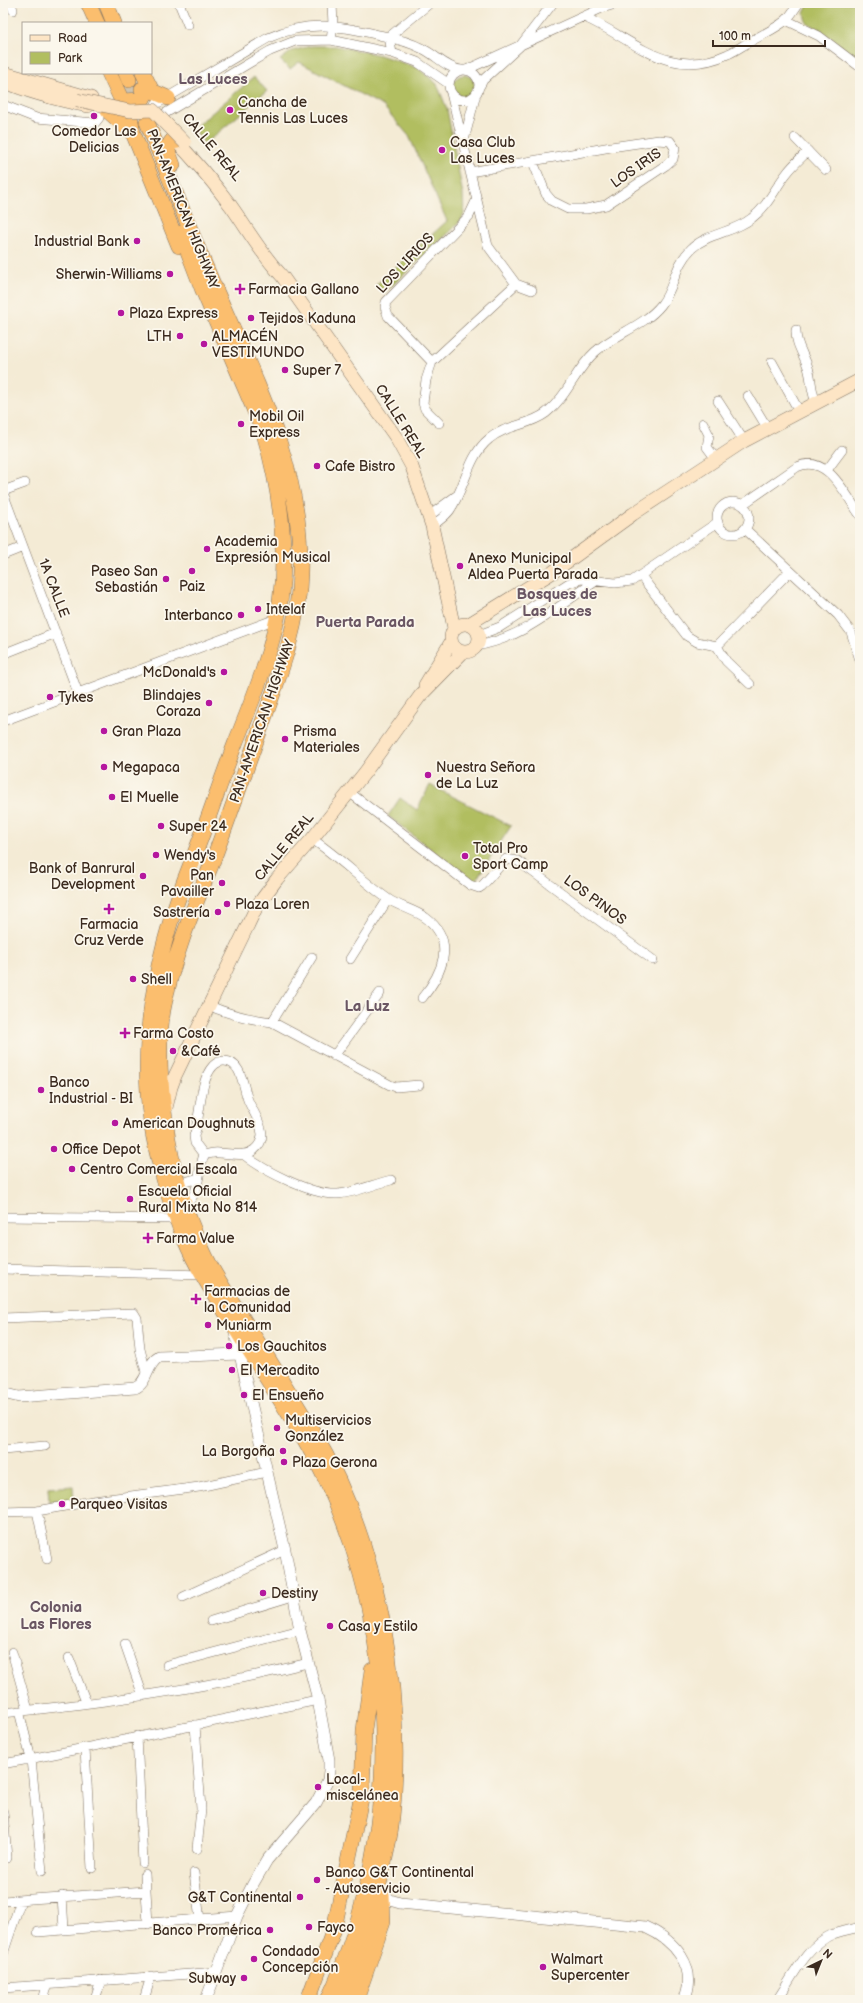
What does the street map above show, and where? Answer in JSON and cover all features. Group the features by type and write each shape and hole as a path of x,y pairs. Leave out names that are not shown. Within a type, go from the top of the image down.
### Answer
{"highway":[{"path":"80,3 88,22"},
{"path":"88,3 96,22"},
{"path":"104,10 113,22"},
{"path":"104,10 119,22"},
{"path":"143,74 152,91 144,111"},
{"path":"116,86 122,101 144,111"},
{"path":"116,86 144,111"},
{"name":"PAN-AMERICAN HIGHWAY","path":"116,86 144,111 204,277 270,452 280,518 282,551 281,594 260,679 174,907 154,987 148,1054 150,1117 153,1135 177,1220 184,1239 202,1274 233,1324 247,1356 305,1441 327,1481 356,1557 376,1648 383,1766 378,1827 358,1918 331,2000"},
{"path":"181,142 171,142 167,149 196,228 204,277"},
{"name":"PAN-AMERICAN HIGHWAY","path":"204,277 269,412 282,449 297,517 300,551 300,576 293,628 280,677 193,909 171,976 163,1010 158,1054 165,1124 179,1184 194,1231 220,1283 316,1435 336,1473 367,1555 388,1650 393,1709 394,1770 392,1812 388,1846 381,1885 363,1949 331,2000"},
{"path":"308,2000 334,1930 362,1794 364,1730 376,1648"},
{"path":"356,2000 380,1933 383,1915 381,1885"}],"main road":[{"path":"3,73 67,92 116,86"},
{"path":"3,77 77,100 130,111 153,110 223,188 282,276"},
{"path":"3,81 59,100 116,86"},
{"name":"CALLE REAL","path":"144,111 181,142"},
{"name":"CALLE REAL","path":"144,111 217,175 273,256 282,276 395,436 412,467 431,521 454,628"},
{"path":"476,631 461,624 454,628 451,634 451,642 456,648 463,652 470,651 476,631 509,599 552,572 633,514 744,441 860,380"},
{"path":"450,608 458,618 467,620 476,631"},
{"name":"CALLE REAL","path":"420,696 428,678 451,642"},
{"name":"CALLE REAL","path":"165,1124 168,1096 175,1076 257,906 277,879 312,839 349,792 420,696 463,652"},
{"path":"160,1072 175,1076"}],"street":[{"path":"179,3 188,25"},
{"path":"331,40 333,25 332,3"},
{"path":"389,37 430,3"},
{"path":"451,93 455,97 463,100 468,99 477,91 483,80 520,46 553,3"},
{"path":"532,290 516,284 488,246 449,84 452,75 619,3"},
{"path":"584,17 597,22 650,54 677,62 697,63 728,55 786,20 799,3"},
{"path":"786,20 819,36 860,67"},
{"path":"144,111 268,38 286,30 302,26 333,25 389,37 423,49 450,66 475,74 479,84 463,145"},
{"path":"389,37 392,53"},
{"path":"144,111 203,92 251,62 284,45 295,42 331,40 392,53 418,62 449,84"},
{"path":"195,81 203,92"},
{"path":"3,105 36,118 95,123 116,86"},
{"path":"795,138 826,170"},
{"name":"LOS IRIS","path":"470,172 659,140 670,141 675,148 673,159 666,165 606,205 586,209 568,209 552,202 546,194 533,162"},
{"path":"431,521 445,516 457,496 481,447 488,439 503,431 531,422 547,412 565,394 581,367 594,353 604,344 648,318 658,309 668,294 680,263 691,248 706,239 731,230 752,218 762,210 788,172 808,151"},
{"name":"LOS LIRIOS","path":"432,362 388,316 385,307 388,298 469,216 477,199"},
{"path":"460,224 473,221 483,228"},
{"path":"439,423 425,408 423,403 428,374 432,362 516,284"},
{"path":"796,330 796,342 808,366 811,392 816,402"},
{"path":"772,362 799,411"},
{"path":"748,396 768,429"},
{"path":"718,401 744,441"},
{"path":"703,423 709,435 707,447 716,459"},
{"path":"827,470 842,450"},
{"path":"742,505 801,465 814,464 827,470 860,514"},
{"path":"3,492 25,483"},
{"name":"1A CALLE","path":"3,492 78,693"},
{"path":"733,502 742,505 748,514 748,524 745,529 740,532 729,533 720,527 718,522 718,513 724,505 733,502"},
{"path":"476,631 500,628 569,583 581,579 624,582 641,576 718,522"},
{"path":"745,529 856,631 860,660"},
{"path":"3,555 23,547"},
{"path":"717,646 790,571"},
{"path":"641,576 687,636 698,642 717,646 726,661 750,684"},
{"path":"476,631 497,641 534,624 596,581"},
{"path":"3,721 276,619"},
{"path":"3,654 56,633"},
{"name":"LOS PINOS","path":"349,792 470,885 479,888 482,886 506,859 518,861 653,960"},
{"path":"312,839 388,899 403,908 425,917 433,924 444,946 440,970 432,986 422,998"},
{"path":"350,959 388,899"},
{"path":"272,1022 312,958"},
{"path":"334,1056 380,992"},
{"path":"208,1005 243,1018 272,1022 390,1085 396,1087 418,1085"},
{"path":"226,1061 238,1069 262,1134 258,1146 253,1151 243,1154 217,1152 204,1155 194,1143 204,1083 213,1066 220,1062 226,1061"},
{"path":"243,1154 268,1171 321,1193 338,1194 391,1180"},
{"path":"185,1204 192,1199 196,1192 204,1155"},
{"path":"179,1184 198,1178"},
{"path":"3,1217 177,1220"},
{"path":"3,1269 202,1274"},
{"path":"3,1318 134,1313 137,1318 140,1349 146,1372"},
{"path":"3,1393 19,1397 135,1388 141,1385 146,1372 153,1361 159,1357 247,1356 267,1472 285,1550 300,1630 318,1700 329,1760 328,1780 316,1803 264,1865 237,1916 206,2000"},
{"path":"3,1450 45,1446"},
{"path":"3,1512 37,1511 93,1501 199,1487 267,1472"},
{"path":"37,1511 47,1559"},
{"path":"183,1597 285,1550"},
{"path":"211,1622 293,1596"},
{"path":"167,1664 300,1630"},
{"path":"125,1644 143,1696"},
{"path":"12,1652 28,1710"},
{"path":"69,1658 86,1702"},
{"path":"3,1713 143,1696 244,1679 308,1663"},
{"path":"3,1764 85,1749 138,1736 318,1700"},
{"path":"18,1711 31,1759 42,1871"},
{"path":"195,1725 201,1809 197,1849"},
{"path":"138,1736 143,1863"},
{"path":"85,1749 92,1868"},
{"path":"3,1812 6,1858"},
{"path":"194,1873 200,1920"},
{"path":"145,1874 148,1924"},
{"path":"381,1885 390,1900 400,1903 645,1928 666,1939 675,1947 684,1959 689,1979 684,2000"},
{"path":"3,1901 146,1891"},
{"path":"62,1896 64,1929"},
{"path":"3,1952 21,1900"},
{"path":"383,1915 400,1903"},
{"path":"38,1932 237,1916"},
{"path":"777,2000 803,1960 822,1941 832,1934 860,1927"},
{"path":"3,1988 47,1986 101,1980 217,1972"},
{"path":"144,2000 151,1976"},
{"path":"95,2000 101,1980"},
{"path":"43,2000 47,1986"}],"green space":[{"path":"809,3 860,3 860,62 832,39 806,22 804,13"},
{"path":"311,46 336,46 380,55 418,68 437,84 447,109 463,195 464,214 462,219 454,228 384,293 376,285 447,221 409,136 383,106 299,62 290,69 280,60 292,51"},
{"path":"460,75 468,75 475,82 475,90 468,97 460,97 453,90 453,82"},
{"name":"Cancha de Tennis Las Luces","path":"254,77 267,91 205,144 193,129"},
{"name":"Total Pro Sport Camp","path":"430,785 511,826 474,883 388,816 400,798 417,810"},
{"path":"73,1486 74,1500 49,1502 48,1488"}],"tunnel":[{"path":"129,80 142,112"}],"place":[{"name":"Cancha de Tennis Las Luces","path":"230,110"},
{"name":"Comedor Las Delicias","path":"94,116"},
{"name":"Casa Club Las Luces","path":"442,150"},
{"name":"Industrial Bank","path":"137,241"},
{"name":"Sherwin-Williams","path":"170,274"},
{"name":"Farmacia Gallano","path":"240,289"},
{"name":"Plaza Express","path":"121,313"},
{"name":"Tejidos Kaduna","path":"251,318"},
{"name":"LTH","path":"180,336"},
{"name":"ALMACÉN VESTIMUNDO","path":"204,344"},
{"name":"Super 7","path":"285,370"},
{"name":"Mobil Oil Express","path":"241,424"},
{"name":"Cafe Bistro","path":"317,466"},
{"name":"Academia Expresión Musical","path":"207,549"},
{"name":"Anexo Municipal Aldea Puerta Parada","path":"460,566"},
{"name":"Paiz","path":"192,571"},
{"name":"Paseo San Sebastián","path":"166,579"},
{"name":"Intelaf","path":"258,609"},
{"name":"Interbanco","path":"241,615"},
{"name":"McDonald's","path":"224,672"},
{"name":"Tykes","path":"50,697"},
{"name":"Blindajes Coraza","path":"209,703"},
{"name":"Gran Plaza","path":"104,731"},
{"name":"Prisma Materiales","path":"285,739"},
{"name":"Megapaca","path":"104,767"},
{"name":"Nuestra Señora de La Luz","path":"428,775"},
{"name":"El Muelle","path":"112,797"},
{"name":"Super 24","path":"161,826"},
{"name":"Wendy's","path":"156,855"},
{"name":"Total Pro Sport Camp","path":"465,856"},
{"name":"Bank of Banrural Development","path":"143,876"},
{"name":"Pan Pavailler","path":"222,883"},
{"name":"Plaza Loren","path":"227,904"},
{"name":"Farmacia Cruz Verde","path":"109,909"},
{"name":"Sastrería","path":"218,912"},
{"name":"Shell","path":"133,979"},
{"name":"Farma Costo","path":"125,1033"},
{"name":"&Café","path":"173,1051"},
{"name":"Banco Industrial - BI","path":"41,1090"},
{"name":"American Doughnuts","path":"115,1123"},
{"name":"Office Depot","path":"54,1149"},
{"name":"Centro Comercial Escala","path":"72,1169"},
{"name":"Escuela Oficial Rural Mixta No 814","path":"130,1199"},
{"name":"Farma Value","path":"148,1238"},
{"name":"Farmacias de la Comunidad","path":"196,1299"},
{"name":"Muniarm","path":"208,1325"},
{"name":"Los Gauchitos","path":"229,1346"},
{"name":"El Mercadito","path":"232,1370"},
{"name":"El Ensueño","path":"244,1395"},
{"name":"Multiservicios González","path":"277,1428"},
{"name":"La Borgoña","path":"283,1451"},
{"name":"Plaza Gerona","path":"284,1462"},
{"name":"Parqueo Visitas","path":"62,1504"},
{"name":"Destiny","path":"263,1593"},
{"name":"Casa y Estilo","path":"330,1626"},
{"name":"Local- miscelánea","path":"318,1787"},
{"name":"Banco G&T Continental - Autoservicio","path":"317,1880"},
{"name":"G&T Continental","path":"300,1897"},
{"name":"Fayco","path":"309,1927"},
{"name":"Banco Promérica","path":"270,1930"},
{"name":"Condado Concepción","path":"254,1959"},
{"name":"Walmart Supercenter","path":"543,1967"},
{"name":"Subway","path":"244,1978"}],"district":[{"name":"Las Luces","path":"213,79"},
{"name":"Bosques de Las Luces","path":"557,602"},
{"name":"Puerta Parada","path":"365,622"},
{"name":"La Luz","path":"367,1006"},
{"name":"Colonia Las Flores","path":"56,1616"}]}
